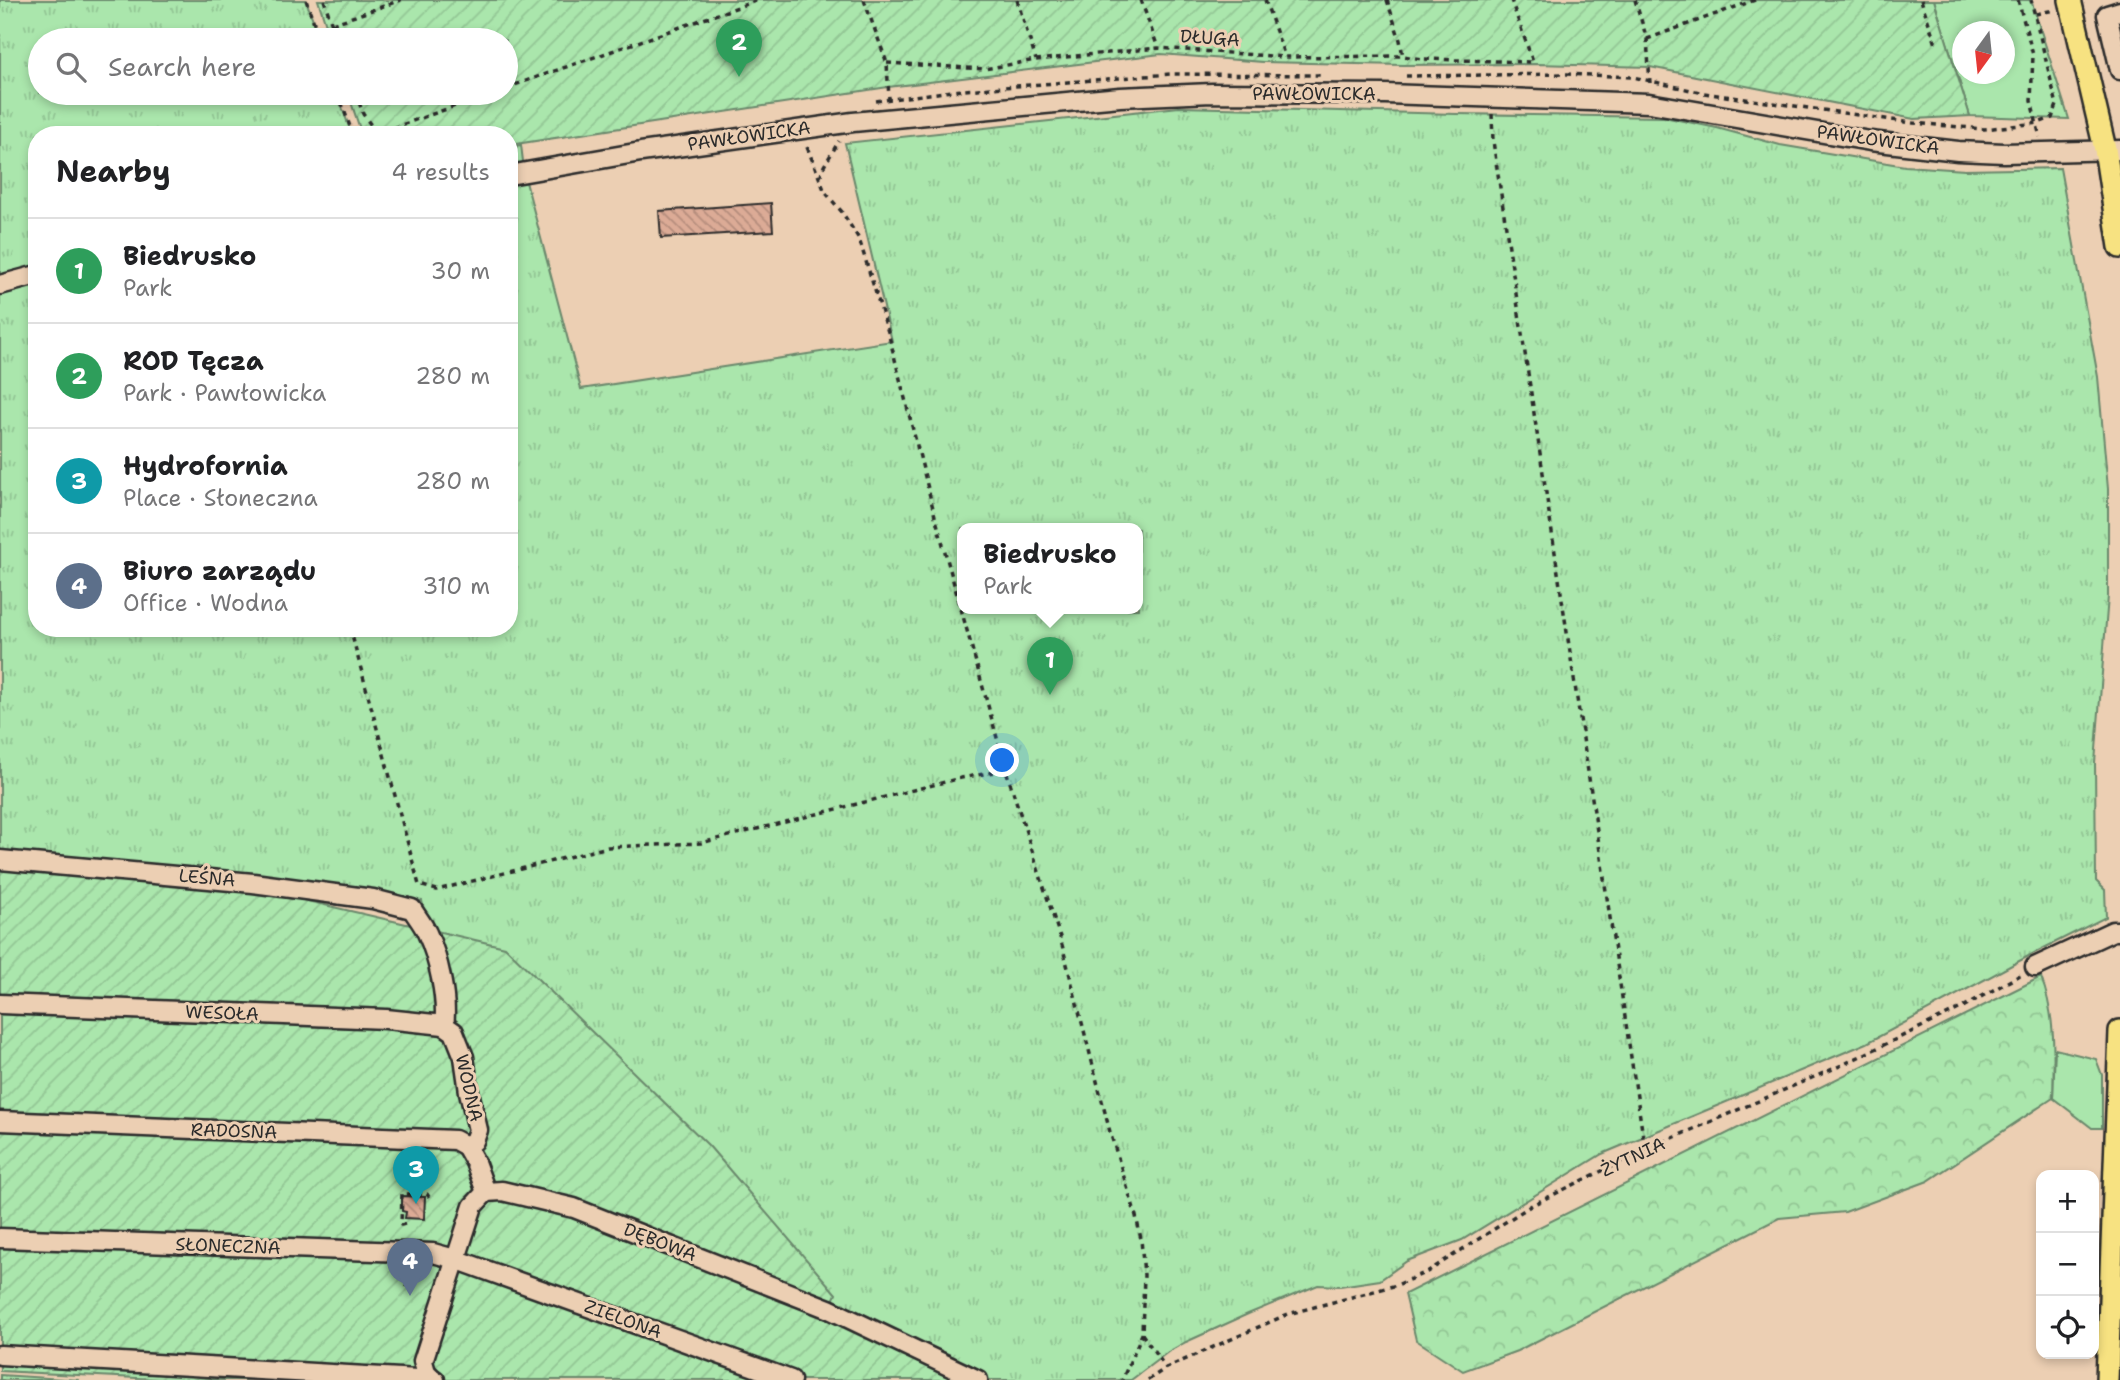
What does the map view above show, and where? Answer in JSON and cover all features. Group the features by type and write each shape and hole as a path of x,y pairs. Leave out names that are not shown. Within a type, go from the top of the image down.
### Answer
{"main road":[{"path":"2070,0 2112,149 2120,247"},
{"path":"2107,1380 2120,1031"}],"street":[{"path":"2110,9 2120,70"},
{"name":"PAWŁOWICKA","path":"518,174 666,148 853,122 1120,97 1212,93 1385,94 1648,103 1870,141 1958,151 2042,153 2112,149"},
{"path":"0,285 28,277"},
{"name":"LEŚNA","path":"0,860 253,883 373,899 412,909"},
{"name":"WODNA","path":"412,909 427,933 438,967 446,1012 444,1025 453,1032 464,1057 478,1130 474,1141 466,1146 486,1192"},
{"path":"2035,967 2113,931 2120,931"},
{"name":"WESOŁA","path":"0,1004 372,1018 444,1025"},
{"name":"RADOSNA","path":"0,1121 385,1136 456,1140 466,1146"},
{"name":"DĘBOWA","path":"486,1192 502,1191 574,1208 829,1310 978,1380"},
{"path":"434,1380 426,1371 423,1361 473,1206 486,1192"},
{"name":"SŁONECZNA","path":"0,1238 424,1253 455,1259"},
{"name":"ZIELONA","path":"455,1259 791,1380"},
{"path":"0,1355 434,1380"}],"path":[{"path":"306,0 316,28"},
{"path":"324,0 333,28"},
{"path":"332,24 401,0"},
{"path":"518,84 758,0"},
{"path":"864,0 887,63 892,118"},
{"path":"1017,0 1036,61"},
{"path":"1141,0 1158,48"},
{"path":"1265,0 1285,57"},
{"path":"1387,0 1403,56"},
{"name":"DŁUGA","path":"887,63 984,69 1158,48 1285,57 1403,56 1533,62 1511,0"},
{"path":"1635,0 1647,39 1650,82 1648,103"},
{"path":"1647,39 1755,0"},
{"path":"1921,0 1937,47"},
{"path":"2018,0 2033,55 2031,101 2038,123 2042,153"},
{"path":"1650,82 1704,93 1913,123 1984,129 2038,123 2052,118 2057,105 2031,0"},
{"path":"1492,97 1493,141 1645,1150"},
{"path":"342,105 350,126"},
{"path":"360,105 372,126"},
{"path":"396,126 457,105"},
{"path":"819,179 824,166 853,122"},
{"path":"807,147 825,192 859,239 888,332 957,595"},
{"path":"962,614 1006,770 1060,937 1110,1132 1141,1239 1144,1275 1142,1334 1122,1380"},
{"path":"353,637 419,886 437,890 608,847 701,844 961,778 1006,770"},
{"name":"ŻYTNIA","path":"1148,1380 1166,1368 1288,1314 1397,1285 1427,1272 1532,1205 1645,1150 1842,1065 1961,1008 2035,967"},
{"path":"405,1224 401,1225 402,1194 428,1194 429,1197"},
{"path":"1142,1334 1166,1368"}],"green space":[{"path":"0,0 306,0 316,28 28,28 28,105 341,105 349,126 28,126 28,637 518,637 518,146 521,145 525,178 581,389 892,341 845,143 1179,107 1664,117 1780,145 1905,166 1965,170 2060,168 2098,377 2108,489 2108,596 2095,763 2096,881 2105,890 2106,917 1867,1043 1602,1154 1462,1240 1407,1261 1380,1280 1340,1286 1318,1285 1186,1342 1131,1380 945,1380 491,1217 422,901 0,854"},
{"path":"318,0 1934,0 1952,58 1952,84 1960,84 1970,116 1914,119 1650,67 1263,62 1161,54 888,87 518,144 518,126 359,126 352,105 518,105 518,28 327,28"},
{"path":"1934,0 2031,0 2069,119 1970,116 1960,84 2015,84 2015,21 1952,21 1952,58"},
{"path":"0,852 170,869 505,947 709,1146 836,1294 831,1305 972,1380 176,1380 0,1371"},
{"path":"2041,977 2052,1022 2053,1098 1928,1181 1845,1212 1779,1218 1517,1351 1463,1371 1416,1340 1405,1294"},
{"path":"2055,1049 2096,1059 2102,1075 2102,1128 2092,1128 2053,1098"},
{"path":"0,1375 79,1380 0,1380"}],"building":[{"path":"771,203 773,231 661,238 659,211"},
{"path":"402,1196 425,1197 424,1219 405,1218"}],"place":[{"name":"ROD Tęcza","path":"739,77"},
{"name":"Biedrusko","path":"1050,695"},
{"name":"Hydrofornia","path":"416,1204"},
{"name":"Biuro zarządu","path":"410,1296"}]}
